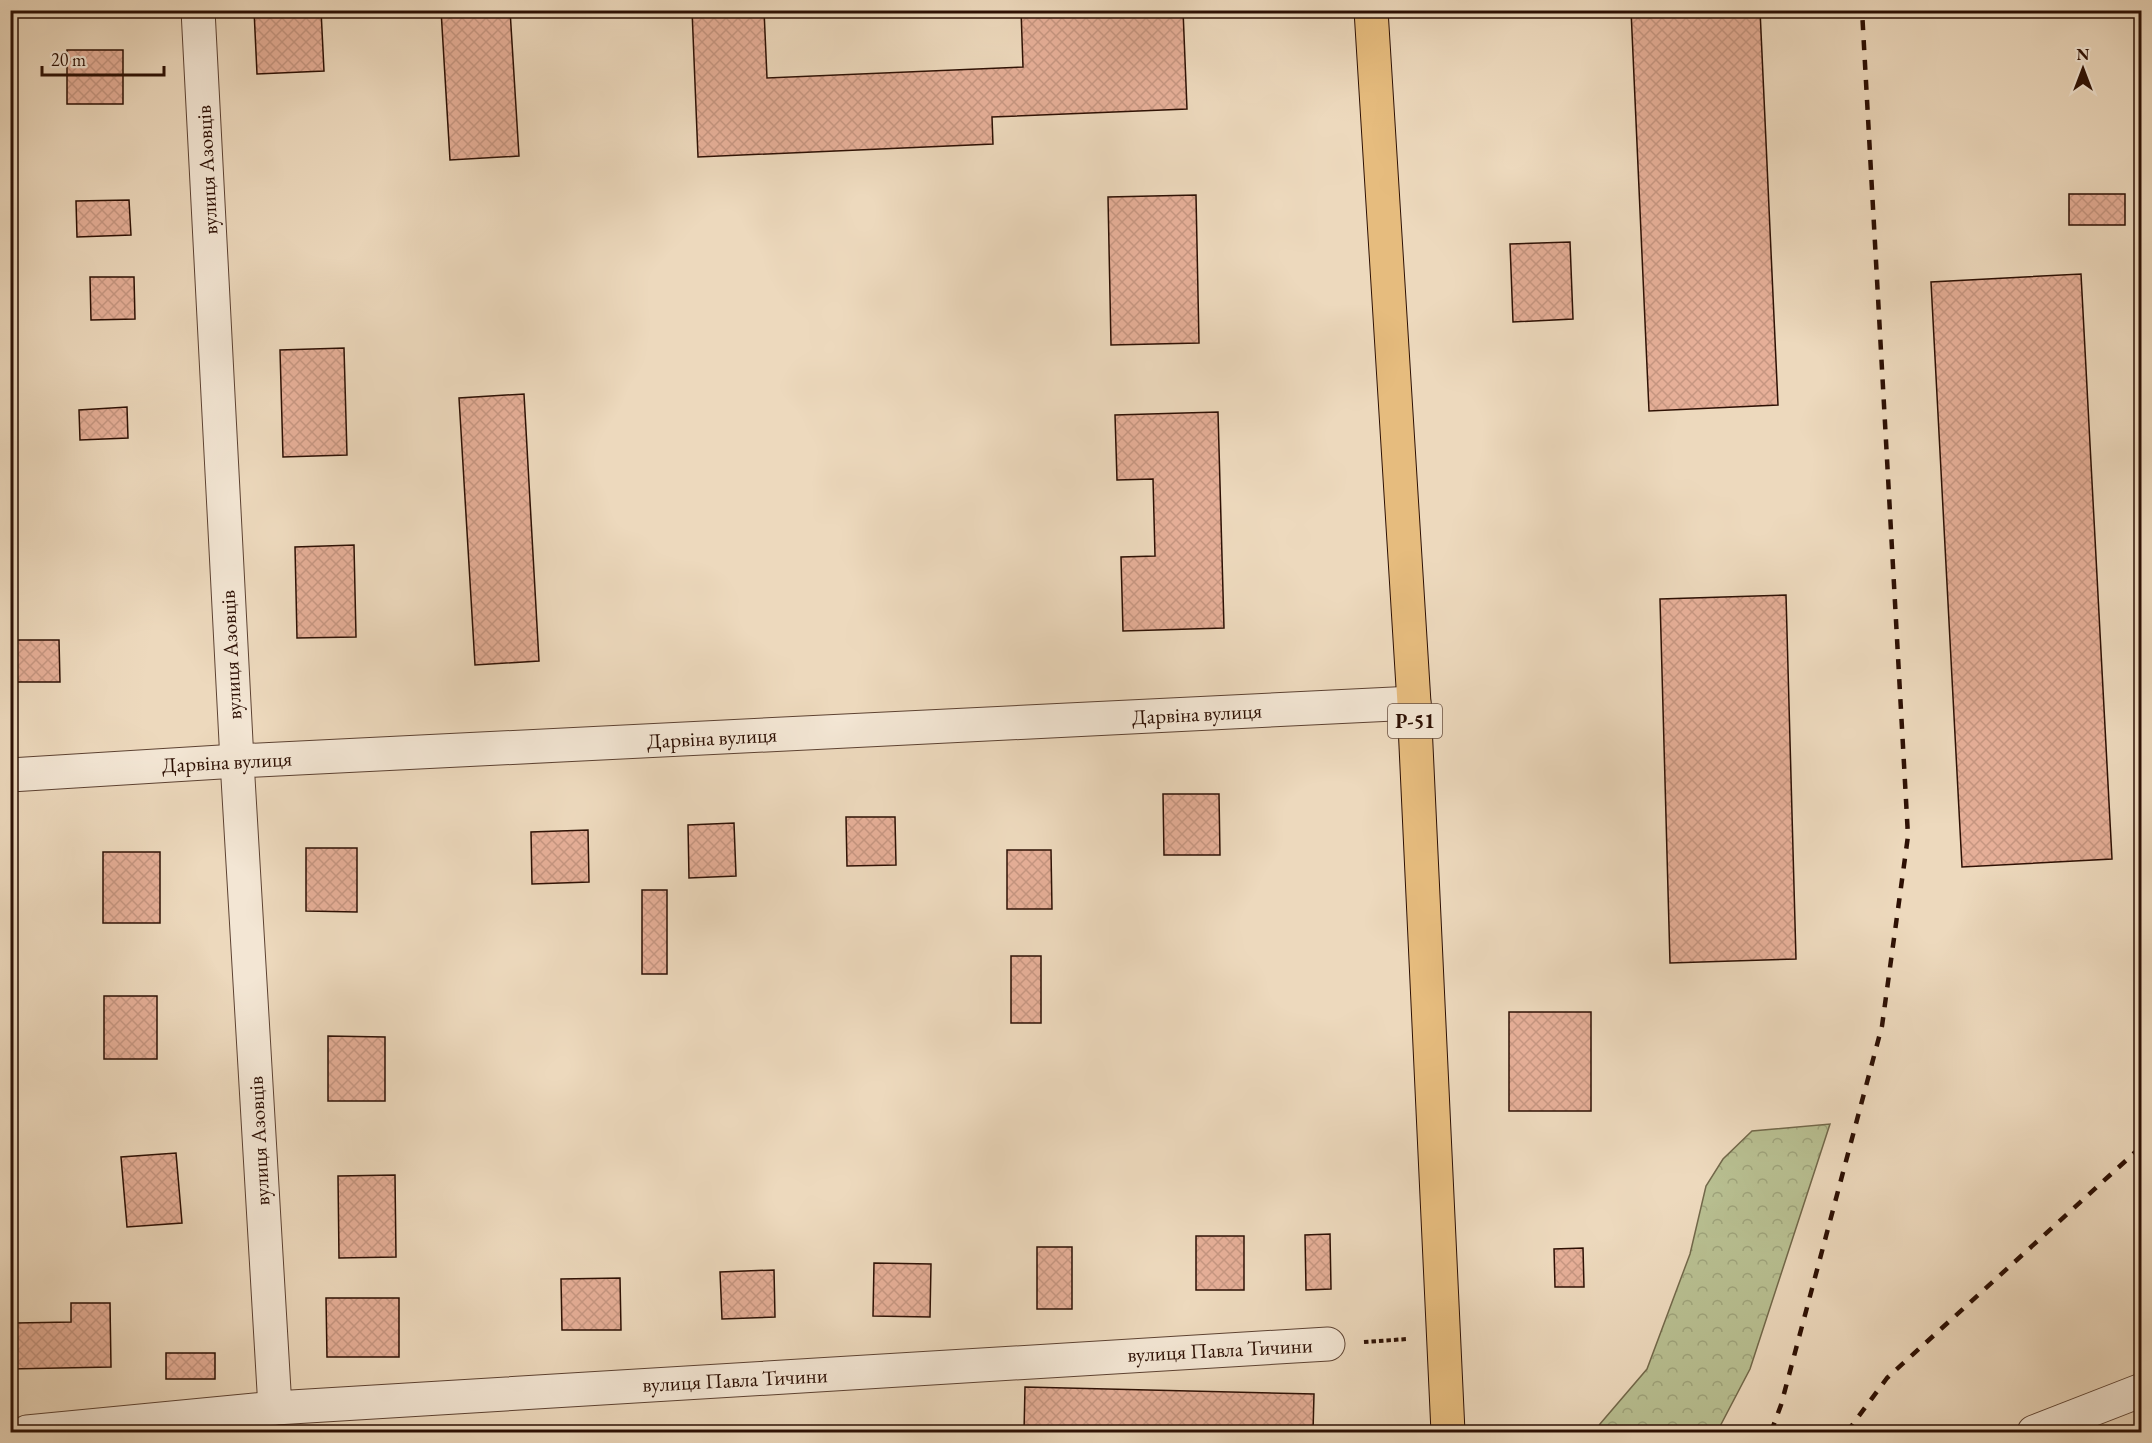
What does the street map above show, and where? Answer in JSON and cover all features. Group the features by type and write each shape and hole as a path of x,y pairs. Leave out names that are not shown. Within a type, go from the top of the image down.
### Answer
{"main road":[{"name":"Р-51","path":"1371,10 1414,703 1448,1432"}],"street":[{"name":"вулиця Азовців","path":"198,10 237,761 275,1408"},
{"name":"Дарвіна вулиця","path":"10,775 237,761 1414,703"},
{"name":"вулиця Павла Тичини","path":"27,1432 275,1408 1328,1344"},
{"path":"2034,1432 2142,1390"}],"path":[{"name":"вулиця Павла Тичини","path":"1328,1344 1444,1336"}],"green space":[{"path":"1830,1124 1750,1369 1717,1432 1595,1432 1647,1369 1690,1254 1706,1186 1723,1159 1752,1131"}],"building":[{"path":"254,10 321,10 324,71 257,74"},
{"path":"441,10 510,10 519,156 450,160"},
{"path":"692,10 764,10 767,78 1023,67 1021,10 1183,10 1187,109 992,117 993,144 698,157"},
{"path":"1631,10 1760,10 1778,405 1649,411"},
{"path":"67,50 123,50 123,104 67,104"},
{"path":"2069,194 2125,194 2125,225 2069,225"},
{"path":"1196,195 1199,343 1111,345 1108,197"},
{"path":"129,200 131,235 77,237 76,201"},
{"path":"1570,242 1573,319 1513,322 1510,244"},
{"path":"2081,274 2112,859 1962,867 1931,282"},
{"path":"90,277 134,277 135,319 91,320"},
{"path":"344,348 347,455 283,457 280,350"},
{"path":"524,394 539,661 475,665 459,398"},
{"path":"127,407 128,438 80,440 79,410"},
{"path":"1218,412 1224,628 1123,631 1121,557 1155,556 1153,479 1117,480 1115,415"},
{"path":"354,545 356,637 297,638 295,547"},
{"path":"1786,595 1796,959 1670,963 1660,599"},
{"path":"16,640 59,640 60,682 17,682"},
{"path":"1163,794 1219,794 1220,855 1164,855"},
{"path":"846,817 895,817 896,865 847,866"},
{"path":"734,823 736,876 689,878 688,825"},
{"path":"588,830 589,882 532,884 531,832"},
{"path":"306,848 357,848 357,912 306,911"},
{"path":"1007,850 1051,850 1052,909 1007,909"},
{"path":"103,852 160,852 160,923 103,923"},
{"path":"642,890 667,890 667,974 642,974"},
{"path":"1011,956 1041,956 1041,1023 1011,1023"},
{"path":"104,996 157,996 157,1059 104,1059"},
{"path":"1509,1012 1591,1012 1591,1111 1509,1111"},
{"path":"328,1036 385,1037 385,1101 328,1101"},
{"path":"176,1153 182,1223 127,1227 121,1157"},
{"path":"395,1175 396,1257 339,1258 338,1176"},
{"path":"1330,1234 1331,1289 1306,1290 1305,1235"},
{"path":"1196,1236 1244,1236 1244,1290 1196,1290"},
{"path":"1037,1247 1072,1247 1072,1309 1037,1309"},
{"path":"1583,1248 1584,1287 1555,1287 1554,1249"},
{"path":"874,1263 931,1264 930,1317 873,1316"},
{"path":"774,1270 775,1317 722,1319 720,1272"},
{"path":"620,1278 621,1330 562,1330 561,1279"},
{"path":"326,1298 399,1298 399,1357 327,1357"},
{"path":"71,1303 110,1303 111,1367 10,1369 10,1305 15,1305 16,1323 71,1322"},
{"path":"166,1353 215,1353 215,1379 166,1379"},
{"path":"1025,1387 1314,1394 1313,1432 1024,1432"}],"railway":[{"path":"1771,1432 1781,1405 1882,1026 1908,836 1862,10"},
{"path":"1847,1432 1887,1378 2142,1146"}]}
